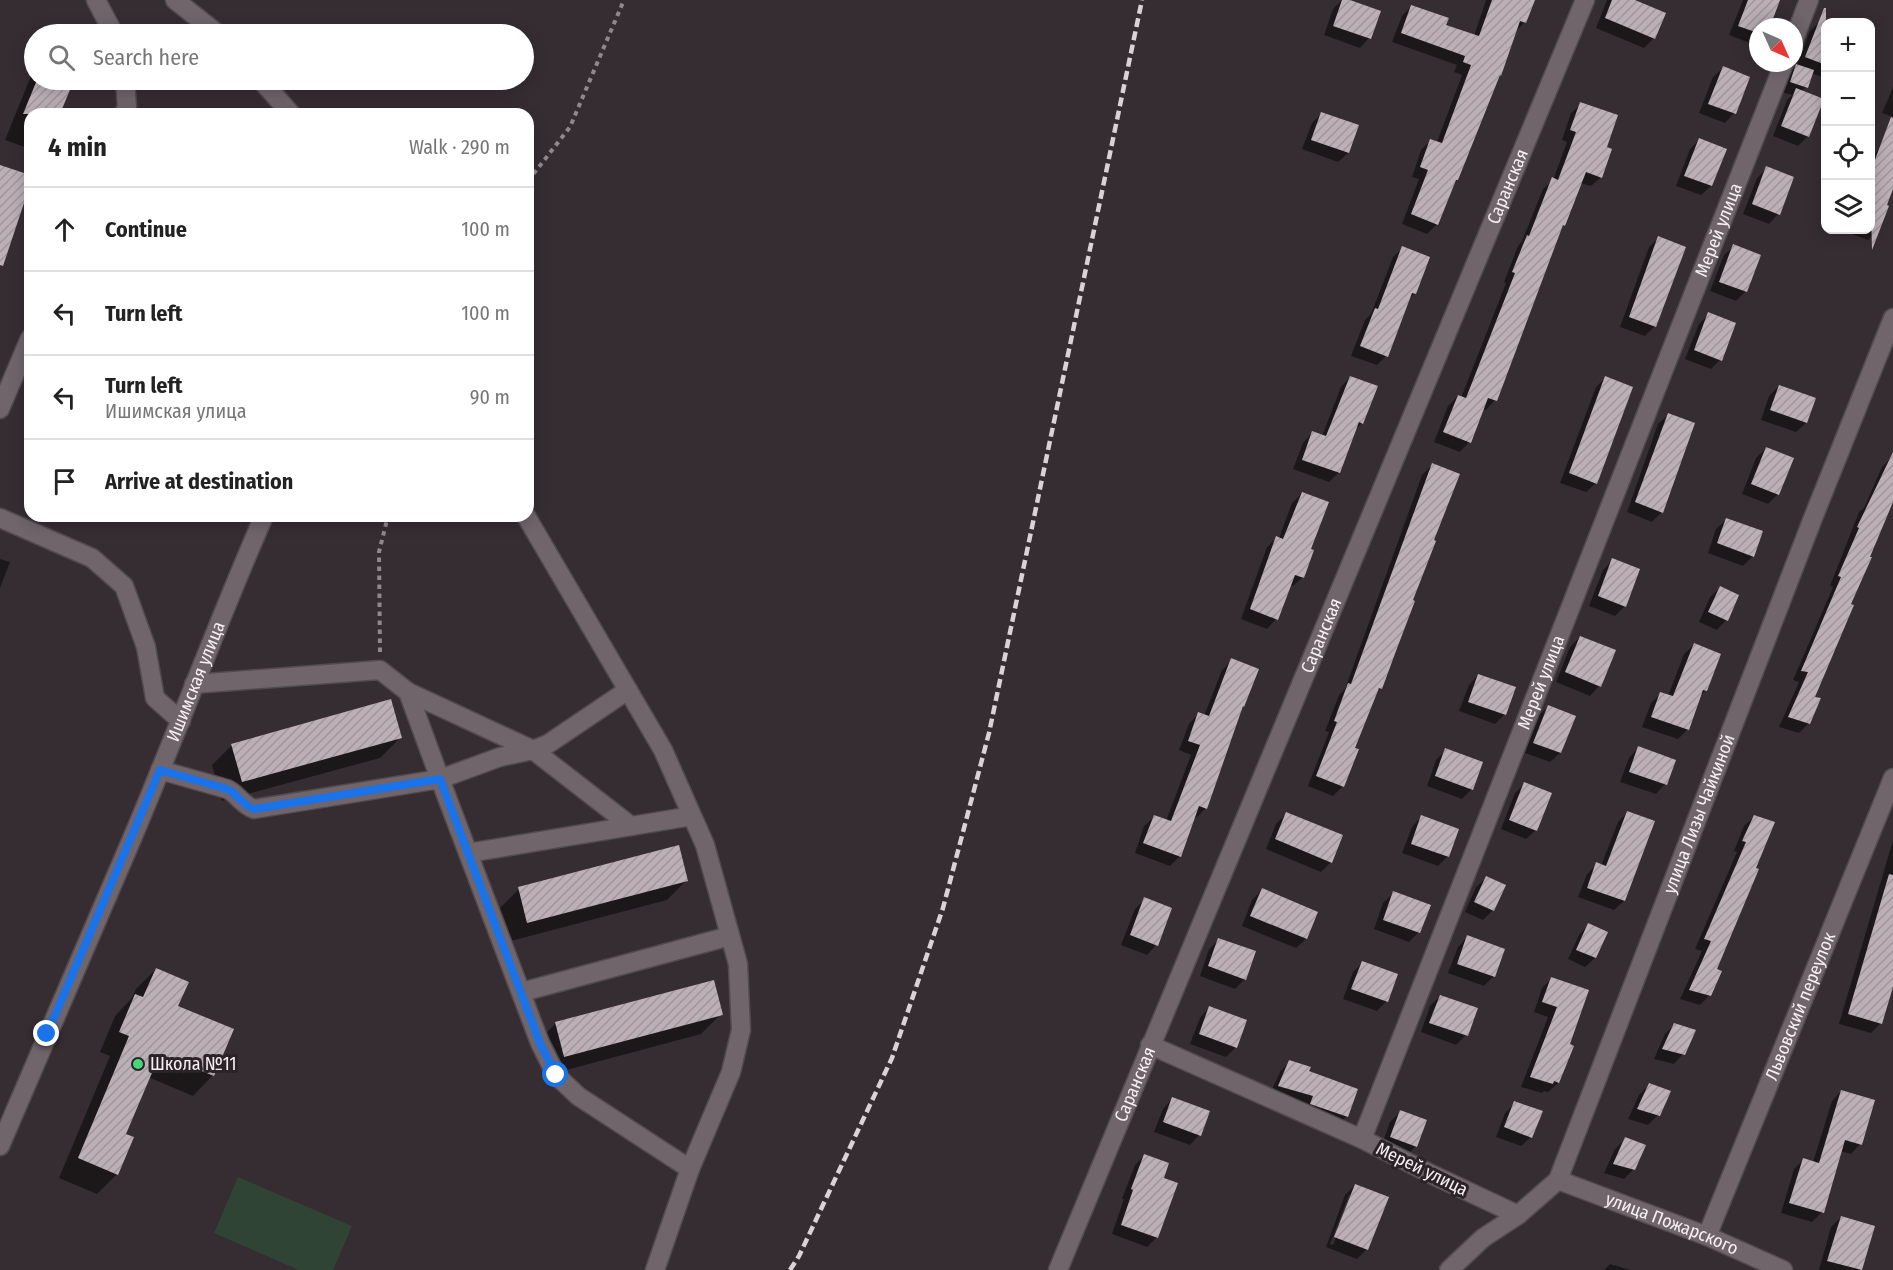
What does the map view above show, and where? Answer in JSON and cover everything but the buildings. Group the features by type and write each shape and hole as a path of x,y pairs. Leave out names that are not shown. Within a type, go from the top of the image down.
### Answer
{"street":[{"path":"96,0 109,24"},
{"path":"175,0 205,24"},
{"name":"Саранская","path":"1058,1270 1585,0"},
{"path":"1802,18 1809,0"},
{"name":"Мерей улица","path":"1518,1215 1362,1139 1780,72"},
{"path":"126,90 127,108"},
{"path":"270,90 286,108"},
{"name":"улица Лизы Чайкиной","path":"1449,1270 1483,1238 1518,1215 1558,1180 1808,529 1893,318"},
{"path":"0,409 24,352"},
{"path":"0,518 92,558 124,586 146,647 155,698 181,721"},
{"name":"Ишимская улица","path":"0,1146 181,721 222,612 261,522"},
{"path":"530,522 663,750 705,845 738,964 741,1030 731,1072 690,1169 655,1270"},
{"path":"194,684 380,670 408,692 533,750 631,826"},
{"path":"160,770 227,789 254,809 440,779 500,757 533,750 548,744 628,690"},
{"path":"408,692 540,1043 556,1075 578,1096 690,1169"},
{"name":"Львовский переулок","path":"1707,1236 1893,778"},
{"path":"468,853 692,816"},
{"path":"522,992 730,936"},
{"path":"1150,1045 1362,1139"},
{"name":"улица Пожарского","path":"1558,1180 1707,1236 1783,1270"}],"path":[{"path":"534,173 570,127 624,0"},
{"path":"380,670 379,552 386,522"}],"green space":[{"path":"238,1177 352,1226 333,1270 299,1270 214,1233"}],"railway":[{"path":"790,1270 799,1256 892,1058 943,908 989,733 1142,0"}],"place":[{"name":"Школа №11","path":"138,1064"}],"route":[{"path":"47,1034 160,770 227,789 254,809 440,779 540,1043 556,1075"}]}
